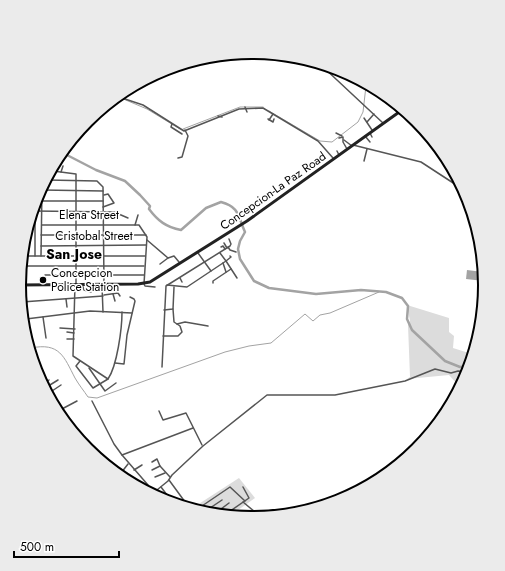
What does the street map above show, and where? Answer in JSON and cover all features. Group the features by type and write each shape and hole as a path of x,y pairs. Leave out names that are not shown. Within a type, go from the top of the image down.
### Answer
{"main road":[{"name":"Concepcion-La Paz Road","path":"26,285 144,284 150,282 245,223 399,112"}],"street":[{"path":"329,72 383,123"},
{"path":"125,99 143,105 172,125 182,134"},
{"path":"183,130 245,107 263,108 318,141 334,159"},
{"path":"245,107 247,112"},
{"path":"273,114 268,120 272,122 274,119"},
{"path":"367,122 374,114"},
{"path":"218,116 222,117"},
{"path":"364,118 367,122 372,138"},
{"path":"172,125 183,130 188,135 185,152 182,157 178,158"},
{"path":"336,133 352,146 422,162 456,184"},
{"path":"365,136 370,142"},
{"path":"344,140 347,149"},
{"path":"364,161 367,149"},
{"path":"337,151 339,155"},
{"path":"61,172 63,166"},
{"path":"56,171 76,174 76,298 73,356 108,379"},
{"path":"52,180 98,182 103,187 103,312"},
{"path":"47,189 103,191"},
{"path":"103,206 114,203 108,194 104,195"},
{"path":"42,201 103,201"},
{"path":"42,202 42,256"},
{"path":"39,211 117,212 128,218"},
{"path":"138,215 136,225 142,227 147,240 144,256 144,284 145,286 156,287"},
{"path":"35,224 35,256"},
{"name":"Elena Street","path":"42,225 136,225"},
{"name":"Cristobal Street","path":"41,235 146,235"},
{"path":"167,286 220,253 231,244 228,239"},
{"path":"147,240 168,258"},
{"path":"224,243 226,248"},
{"name":"Cristobal Street","path":"42,246 146,245"},
{"path":"221,247 223,246 236,252"},
{"path":"198,253 211,271"},
{"path":"220,253 237,278"},
{"path":"28,256 144,256"},
{"path":"160,264 168,258 174,256 180,264"},
{"path":"167,286 187,287 226,261 231,257 230,256"},
{"path":"223,263 226,272"},
{"path":"27,266 144,266"},
{"path":"213,284 213,281 231,269"},
{"path":"45,275 144,275"},
{"path":"180,278 182,282"},
{"path":"82,284 84,290 91,292"},
{"path":"162,367 164,310 167,286"},
{"path":"163,336 178,336 182,332 180,326 174,322 174,287"},
{"path":"113,294 115,301"},
{"path":"26,302 113,294 119,294 120,296"},
{"path":"115,363 124,364 127,335 135,300 130,297"},
{"path":"66,299 67,306"},
{"path":"164,310 173,309"},
{"path":"80,361 76,366 93,388 108,379 113,372 115,363 122,312"},
{"path":"28,319 75,313 132,313"},
{"path":"43,317 46,338"},
{"path":"176,324 185,322 208,326"},
{"path":"60,328 75,329"},
{"path":"67,332 74,333"},
{"path":"120,334 127,335"},
{"path":"67,338 74,339"},
{"path":"89,367 89,370 101,384 104,391 116,383"},
{"path":"156,491 203,446 267,395 335,395 405,381 435,369 451,373 462,371"},
{"path":"49,386 58,380"},
{"path":"52,391 61,385"},
{"path":"62,409 77,401"},
{"path":"92,401 114,444 128,464 148,485 147,486"},
{"path":"159,411 164,420 186,413 203,446"},
{"path":"122,456 193,428"},
{"path":"152,462 157,460 185,501"},
{"path":"123,471 128,464"},
{"path":"134,470 142,465"},
{"path":"152,470 160,466"},
{"path":"155,477 165,473"},
{"path":"161,487 167,495"},
{"path":"202,506 230,487 255,512"},
{"path":"230,511 250,497 243,487"},
{"path":"210,508 222,500"},
{"path":"220,510 229,503"}],"shaded area":[{"path":"467,270 479,272 479,280 466,279"},
{"path":"407,305 449,318 449,332 454,336 453,348 468,353 457,384 449,375 407,379 410,377 408,325 410,321"},
{"path":"239,478 255,498 236,512 197,505"}],"waterway":[{"path":"269,111 320,141 332,142 358,122 363,112 366,89"},
{"path":"124,99 147,109 180,129"},
{"path":"183,129 240,107 263,107"},
{"path":"68,155 96,170 125,181 150,206 149,209 156,217 163,223 176,229 181,230 206,208 221,202 227,204 238,213 245,232 238,249 240,259 254,281 269,288 316,294 361,290 386,292 402,298 408,306 407,319 412,330 445,361 460,367 464,367"},
{"path":"35,348 49,347 60,353 88,397 97,398 225,352 249,346 271,343 305,314 313,321 320,315 330,313 379,292"}],"place":[{"name":"Concepcion Police Station","path":"43,280"}],"district":[{"name":"San Jose","path":"74,254"}]}
